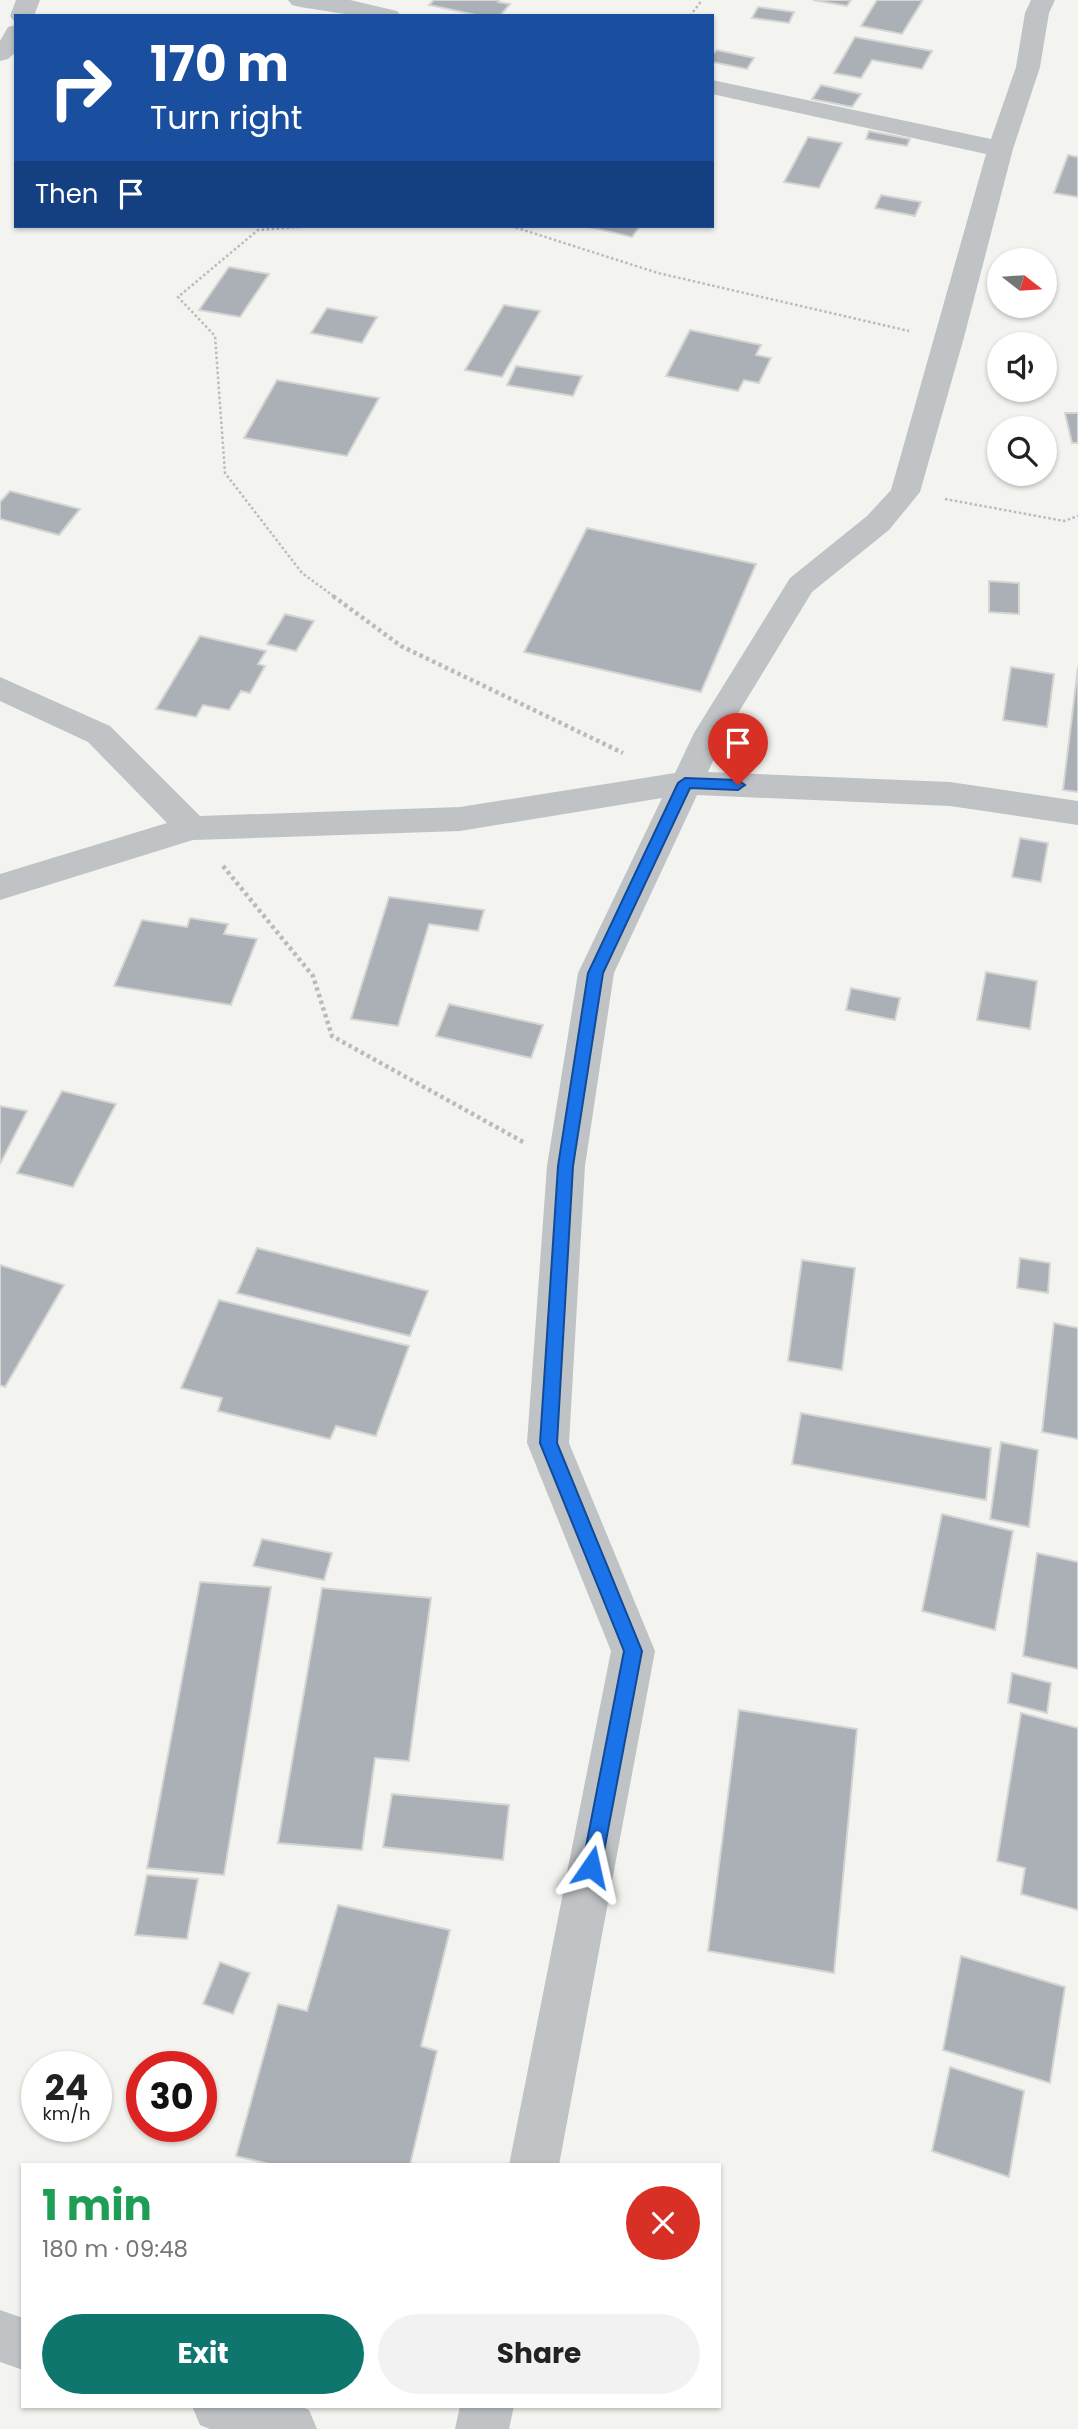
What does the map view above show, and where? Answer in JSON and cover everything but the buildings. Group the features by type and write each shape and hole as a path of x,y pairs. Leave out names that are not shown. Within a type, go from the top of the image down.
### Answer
{"street":[{"path":"300,0 380,14"},
{"path":"534,2163 633,1651 548,1443 566,1166 596,973 710,733 801,585 878,523 905,492 1000,149 1028,67 1037,13 1043,0"},
{"path":"0,54 14,37"},
{"path":"714,87 1000,149"},
{"path":"0,688 99,734 192,828"},
{"path":"0,887 192,828 460,819 685,783 950,794 1078,813"},
{"path":"0,2336 21,2343"},
{"path":"225,2408 290,2429"},
{"path":"482,2429 487,2408"}],"path":[{"path":"286,228 258,230 178,297 215,336 225,473 302,573 401,646 685,783"},
{"path":"517,228 657,273 949,341"},
{"path":"905,492 1064,521 1078,516"},
{"path":"192,828 313,975 332,1036 566,1166"}],"route":[{"path":"591,1867 633,1651 548,1443 566,1166 596,973 685,783 738,785"}]}
